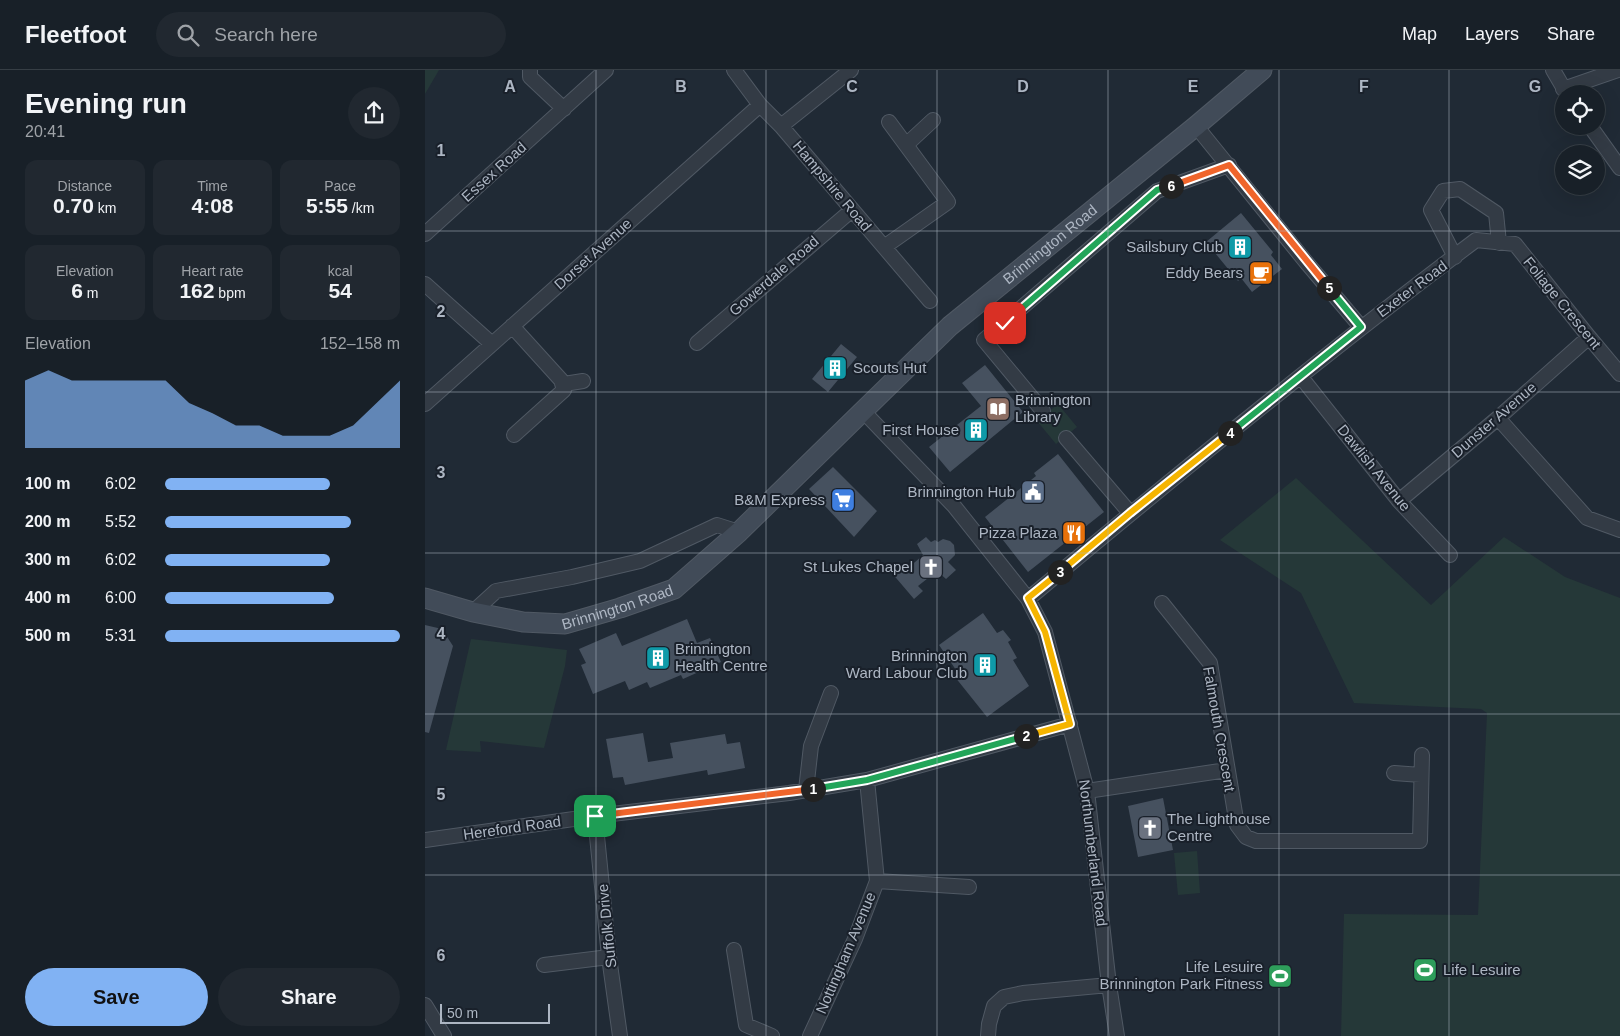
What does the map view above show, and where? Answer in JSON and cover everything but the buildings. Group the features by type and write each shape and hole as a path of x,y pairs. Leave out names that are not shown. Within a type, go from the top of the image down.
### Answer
{"street":[{"path":"530,70 530,77 564,109"},
{"name":"Essex Road","path":"425,234 606,70"},
{"name":"Hampshire Road","path":"734,70 760,105 781,126 930,301"},
{"path":"781,126 851,70"},
{"name":"Brinnington Road","path":"425,598 473,612 523,622 565,624 620,608 674,589 739,532 950,326 1262,70"},
{"path":"1553,70 1562,85"},
{"path":"1580,85 1618,70"},
{"name":"Dorset Avenue","path":"425,404 760,105"},
{"path":"905,145 933,120"},
{"path":"884,247 948,202 889,122"},
{"path":"1196,126 1361,327"},
{"path":"1596,135 1620,168"},
{"path":"1043,411 985,340 1157,190 1229,165"},
{"path":"1455,256 1431,210 1443,191 1460,189 1496,213 1499,243"},
{"name":"Gowerdale Road","path":"697,343 852,210"},
{"name":"Exeter Road","path":"1028,598 1130,513 1361,327 1476,240 1499,243"},
{"name":"Foliage Crescent","path":"1499,243 1515,244 1620,374"},
{"path":"425,284 492,344"},
{"path":"512,326 561,380 564,390 515,435"},
{"name":"Dunster Avenue","path":"1399,501 1589,338"},
{"name":"Dawlish Avenue","path":"1301,377 1399,501 1450,555"},
{"path":"563,384 583,381"},
{"name":"Northumberland Road","path":"863,411 954,506 1028,598 1045,632 1087,791 1109,985 1117,1036"},
{"path":"1498,418 1587,518 1620,530"},
{"path":"1066,438 1130,513"},
{"path":"473,612 496,591 572,577 640,560 717,525 739,532"},
{"name":"Falmouth Crescent","path":"1162,603 1210,663 1237,825 1246,836 1256,841 1420,841 1421,775"},
{"path":"807,790 811,746 831,693"},
{"name":"Hereford Road","path":"425,840 595,816 807,790 867,780 1070,724"},
{"path":"1393,773 1421,775 1422,755"},
{"path":"1087,791 1227,770"},
{"name":"Nottingham Avenue","path":"810,1036 855,939 877,881 867,780"},
{"name":"Suffolk Drive","path":"595,816 609,957 620,1036"},
{"path":"877,881 969,887"},
{"path":"734,950 746,1025 772,1036"},
{"path":"544,965 609,957"},
{"path":"988,1036 994,1006 1004,997 1023,993 1109,985"},
{"path":"425,1005 444,1036"}],"shaded area":[{"path":"425,70 439,70 425,94"},
{"path":"1058,404 1077,427 1056,444 1037,421"},
{"path":"1296,478 1431,605 1504,537 1565,577 1620,598 1620,1036 1341,1036 1344,914 1478,915 1487,713 1481,709 1354,703 1301,593 1220,540"},
{"path":"471,639 567,650 565,666 544,748 480,741 481,752 446,750"},
{"path":"1197,851 1200,893 1178,895 1174,853"}],"place":[{"name":"Sailsbury Club","path":"1240,247"},
{"name":"Eddy Bears","path":"1261,273"},
{"name":"Scouts Hut","path":"835,368"},
{"name":"Brinnington Library","path":"998,409"},
{"name":"First House","path":"976,430"},
{"name":"Brinnington Hub","path":"1033,492"},
{"name":"B&M Express","path":"843,500"},
{"name":"Pizza Plaza","path":"1074,533"},
{"name":"St Lukes Chapel","path":"931,567"},
{"name":"Brinnington Health Centre","path":"658,658"},
{"name":"Brinnington Ward Labour Club","path":"985,665"},
{"name":"The Lighthouse Centre","path":"1150,828"},
{"name":"Life Lesuire","path":"1425,970"},
{"name":"Life Lesuire Brinnington Park Fitness","path":"1280,976"}],"route":[{"path":"595,816 789,793 867,780 1070,724 1045,632 1028,598 1130,513 1361,327 1306,262 1229,165 1157,190 1005,323"}]}
